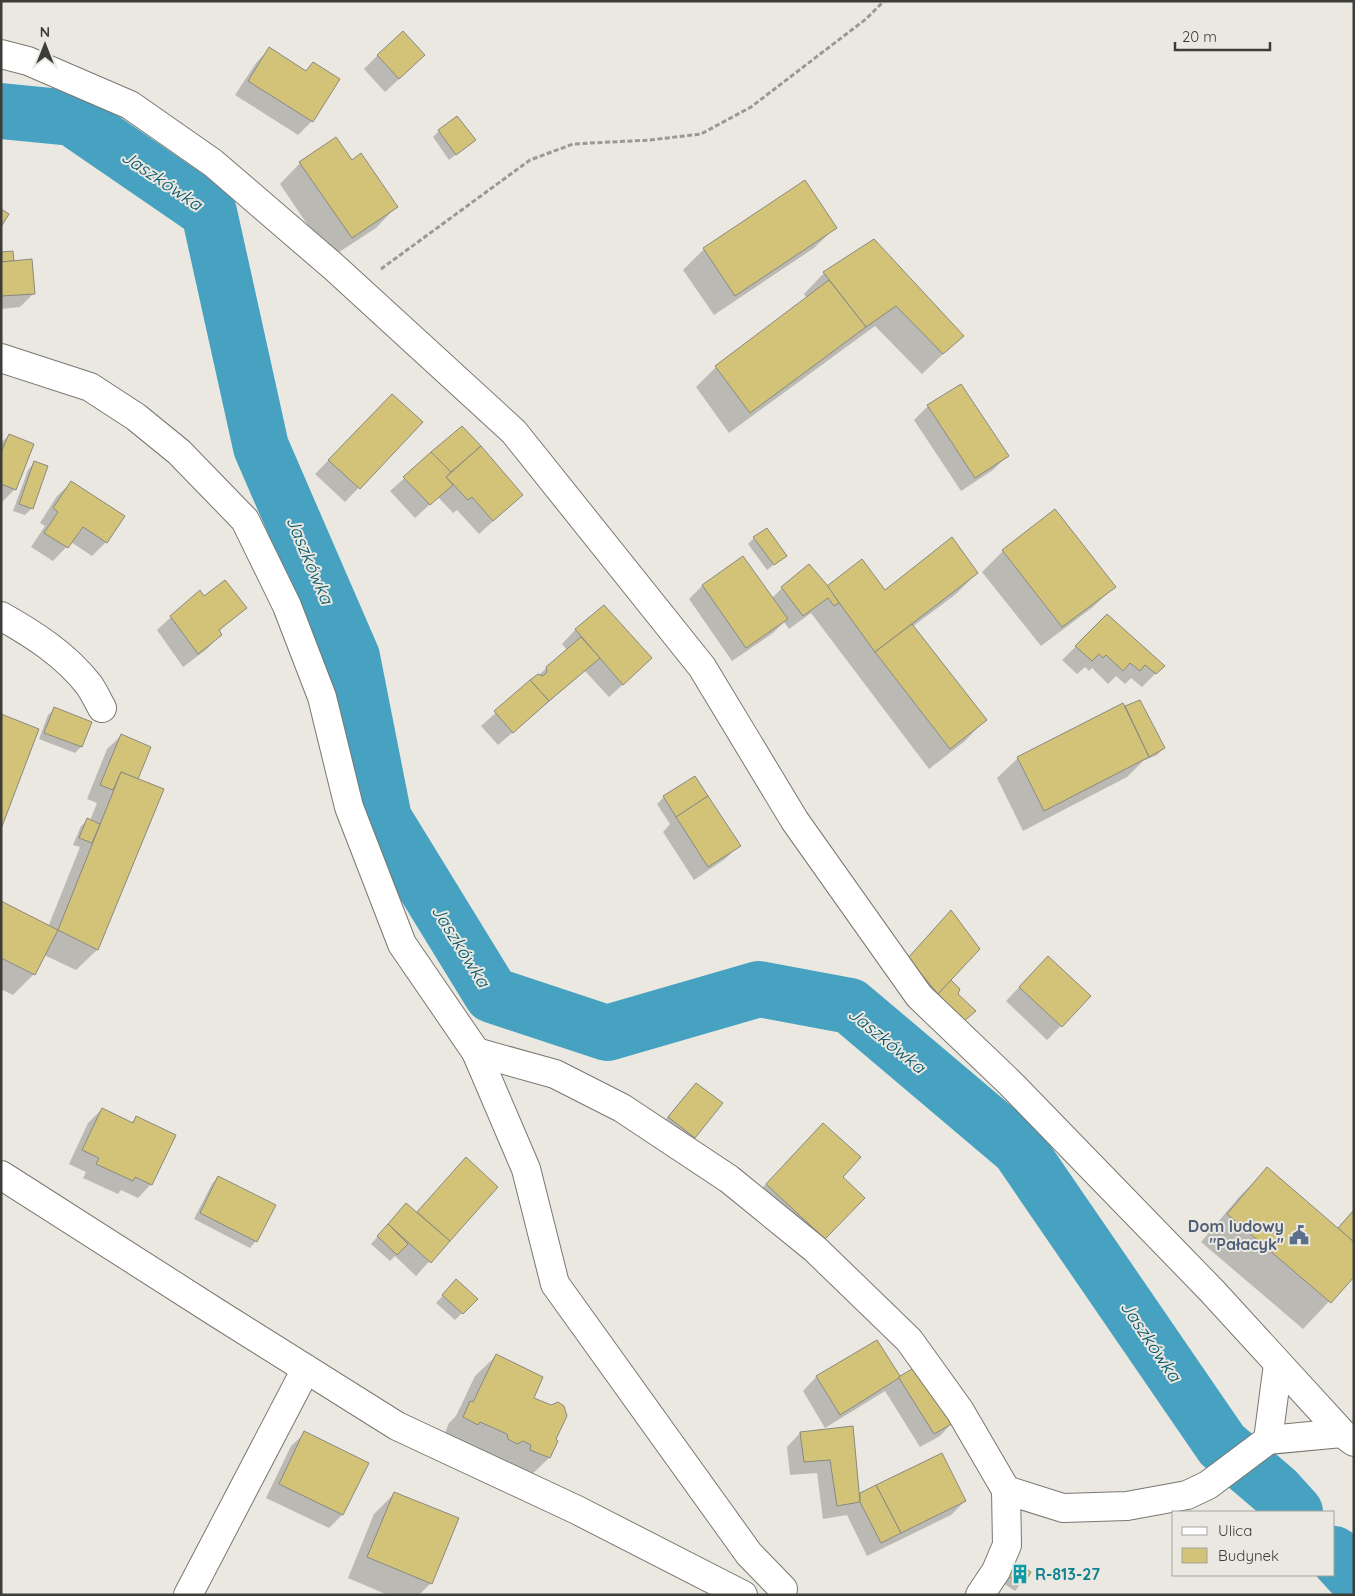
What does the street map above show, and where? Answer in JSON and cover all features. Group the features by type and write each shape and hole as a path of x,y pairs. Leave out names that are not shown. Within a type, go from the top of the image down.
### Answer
{"street":[{"path":"1,54 28,61 130,105 213,164 356,287 514,432 702,667 796,821 919,996 1011,1084 1212,1290 1278,1364 1348,1437"},
{"path":"1,358 90,387 136,417 179,452 245,520 287,606 322,697 348,807 402,944 476,1052 526,1169 555,1284 749,1554 787,1593"},
{"path":"1,616 28,631 62,657 89,685 102,708"},
{"path":"476,1052 555,1074 622,1108 729,1180 815,1250 909,1340 960,1410 1006,1490 1007,1545 996,1571 980,1595"},
{"path":"1,1175 397,1426 577,1510 743,1595"},
{"path":"1264,1443 1278,1364"},
{"path":"188,1595 306,1369"},
{"path":"1006,1490 1063,1508 1127,1506 1187,1495 1208,1485 1264,1443 1348,1437"}],"path":[{"path":"356,287 530,160 573,144 650,140 701,134 751,107 866,19 884,1"}],"building":[{"path":"403,31 425,55 399,79 377,55"},
{"path":"269,47 306,71 313,62 340,79 313,122 248,81"},
{"path":"457,116 476,140 456,155 438,130"},
{"path":"336,137 352,160 361,153 398,207 352,238 299,162"},
{"path":"805,180 837,228 735,296 703,248"},
{"path":"1,209 9,214 1,227"},
{"path":"874,239 964,336 943,354 896,306 866,327 823,272"},
{"path":"13,251 14,261 1,262 1,252"},
{"path":"32,259 35,294 1,296 1,262"},
{"path":"829,280 866,327 750,413 715,366"},
{"path":"961,384 1009,456 975,478 927,405"},
{"path":"392,394 423,422 360,489 328,460"},
{"path":"462,426 481,446 451,472 431,452"},
{"path":"9,434 34,444 16,490 1,484 1,452"},
{"path":"481,446 523,495 493,521 472,497 468,500 446,477"},
{"path":"431,452 451,472 446,477 453,485 430,505 403,477"},
{"path":"34,461 48,466 33,509 19,504"},
{"path":"71,481 125,516 107,543 83,527 68,548 44,533 58,512 53,508"},
{"path":"1055,509 1116,587 1062,627 1002,550"},
{"path":"767,528 787,556 774,565 753,537"},
{"path":"952,537 978,573 875,652 827,586 862,559 885,590"},
{"path":"743,556 788,619 746,648 702,585"},
{"path":"809,564 839,603 834,606 828,598 803,616 781,587"},
{"path":"225,580 247,608 219,630 222,635 198,654 170,616 200,590 204,596"},
{"path":"604,605 652,658 623,685 575,629"},
{"path":"1107,614 1165,666 1156,674 1145,665 1140,671 1130,663 1123,671 1106,655 1103,658 1099,654 1092,661 1075,646"},
{"path":"912,624 987,720 950,749 875,652"},
{"path":"581,637 600,658 549,701 530,680 538,674 543,676 547,672 546,667"},
{"path":"530,680 549,701 513,733 494,711"},
{"path":"1140,700 1165,748 1149,757 1125,706"},
{"path":"1123,703 1149,757 1044,811 1017,757"},
{"path":"54,707 92,722 82,747 44,733"},
{"path":"1,714 39,729 1,829"},
{"path":"121,734 151,747 138,779 121,772 113,790 100,785"},
{"path":"121,772 164,789 98,950 58,930"},
{"path":"695,776 708,796 676,817 663,796"},
{"path":"708,796 741,846 708,867 676,817"},
{"path":"87,818 100,824 92,843 79,838"},
{"path":"1,901 58,930 35,975 1,958"},
{"path":"951,910 980,949 938,994 908,958"},
{"path":"1048,956 1091,996 1062,1027 1019,987"},
{"path":"951,980 960,989 958,994 976,1011 963,1022 938,994"},
{"path":"696,1083 723,1103 695,1138 668,1117"},
{"path":"102,1108 133,1123 136,1116 176,1135 152,1185 135,1177 133,1181 96,1164 99,1158 82,1150"},
{"path":"823,1123 861,1157 843,1177 865,1198 825,1239 766,1184"},
{"path":"466,1157 498,1187 450,1241 417,1212"},
{"name":"Dom ludowy \"Pałacyk\"","path":"1267,1167 1354,1242 1354,1277 1331,1303 1227,1214"},
{"path":"218,1176 276,1205 257,1242 200,1213"},
{"path":"406,1203 450,1241 431,1263 388,1224"},
{"path":"1354,1210 1354,1242 1338,1228"},
{"path":"388,1224 408,1244 397,1255 377,1236"},
{"path":"456,1279 478,1299 463,1314 442,1295"},
{"path":"877,1340 900,1376 840,1415 816,1376"},
{"path":"496,1354 543,1377 534,1398 551,1405 558,1402 564,1406 567,1416 556,1439 558,1441 550,1458 530,1450 531,1445 523,1441 517,1444 508,1439 507,1434 480,1422 478,1425 463,1417 470,1401 473,1402"},
{"path":"919,1365 955,1422 934,1434 899,1378"},
{"path":"853,1426 860,1502 837,1506 830,1460 804,1462 800,1432"},
{"path":"304,1431 369,1463 343,1515 279,1484"},
{"path":"942,1453 966,1501 901,1533 876,1485"},
{"path":"876,1485 901,1533 881,1543 860,1502 860,1493"},
{"path":"394,1492 459,1518 432,1584 367,1557"},
{"name":"R-813-27","path":"1017,1563 1031,1572 1023,1585 1008,1576"}],"waterway":[{"name":"Jaszkówka","path":"1,111 72,118 209,212 261,447 352,657 384,819 492,995 607,1033 759,989 850,1006 1019,1149 1222,1445 1276,1491 1294,1511"},
{"name":"Jaszkówka","path":"1335,1555 1354,1576"}],"place":[{"name":"Dom ludowy \"Pałacyk\"","path":"1299,1235"},
{"name":"R-813-27","path":"1020,1574"}]}
